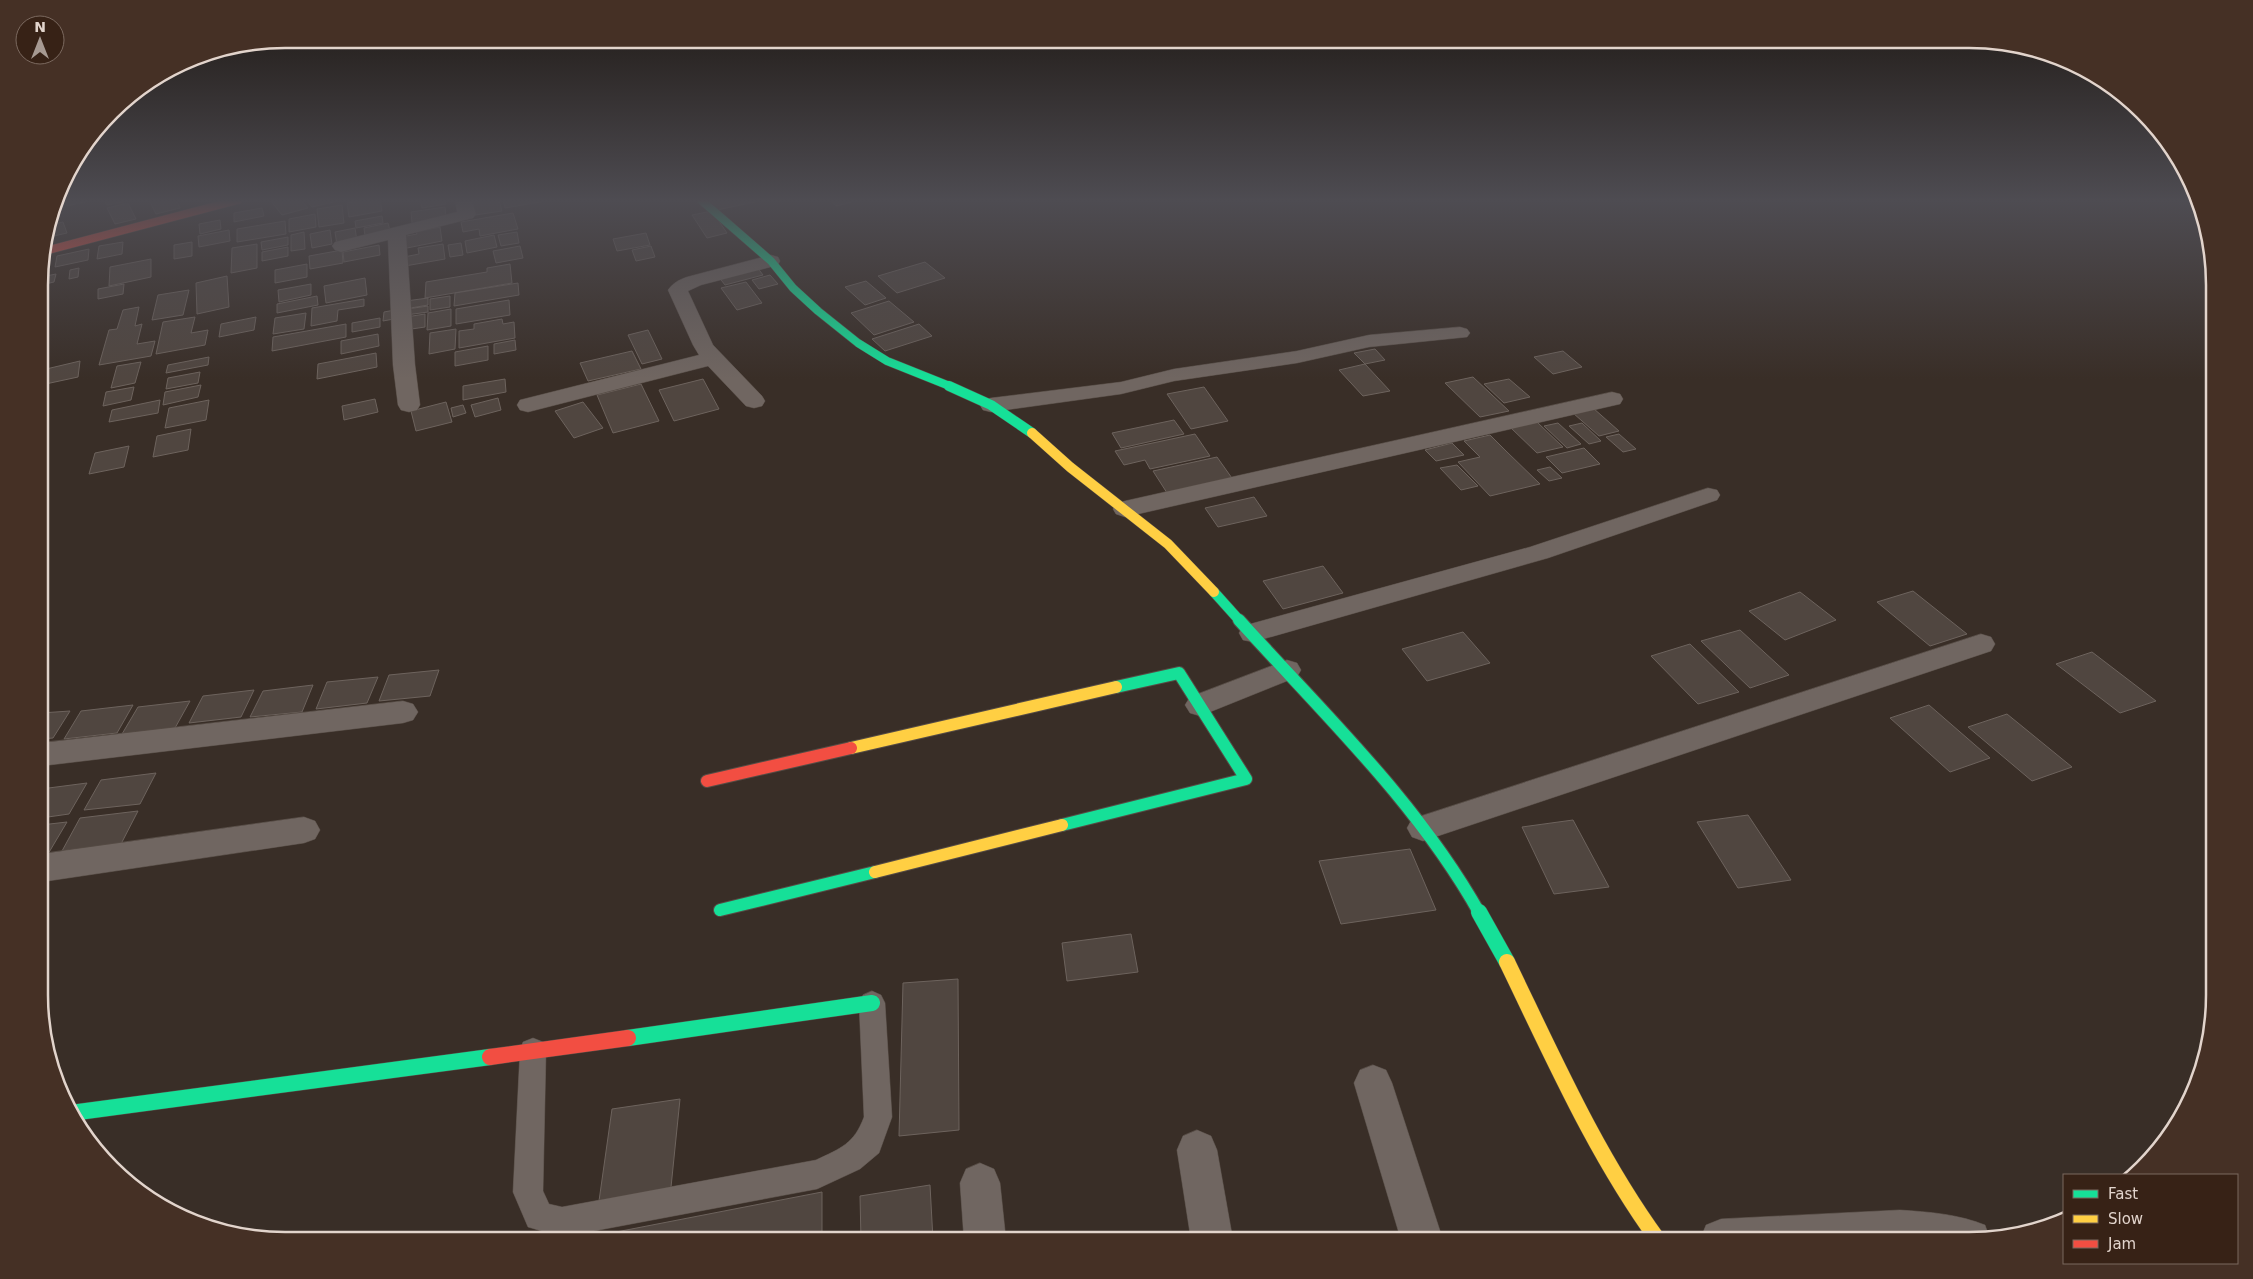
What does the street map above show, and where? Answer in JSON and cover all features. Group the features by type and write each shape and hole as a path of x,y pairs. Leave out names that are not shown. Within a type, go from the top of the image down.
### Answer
{"street":[{"path":"398,260 404,365 409,405"},
{"path":"754,401 712,358 703,345 678,290 683,285 694,281 771,261 793,288 818,311 877,355 991,404 1024,426 1070,467 1168,544 1253,633 1378,772 1423,828 1462,882 1513,973 1570,1093 1634,1207 1654,1232"},
{"path":"991,404 1121,388 1174,376 1297,358 1369,341 1460,333"},
{"path":"528,405 712,358"},
{"path":"1124,509 1612,398"},
{"path":"1253,633 1400,594 1624,526 1708,495"},
{"path":"1423,828 1981,644"},
{"path":"1200,705 1287,670"},
{"path":"707,781 1179,673 1246,778 720,910"},
{"path":"48,754 403,712"},
{"path":"48,867 304,830"},
{"path":"78,1112 152,1100 533,1051 872,1003"},
{"path":"1373,1083 1420,1232"},
{"path":"1197,1150 1211,1232"},
{"path":"980,1184 984,1232"},
{"path":"1880,1232 1920,1232"}],"lane":[{"path":"533,1051 528,1192 539,1216 562,1222 817,1174 850,1159 869,1142 878,1117 872,1003"}],"building":[{"path":"56,260 88,260 88,260 55,267"},
{"path":"151,260 151,277 109,286 110,267"},
{"path":"232,260 257,260 257,268 231,273"},
{"path":"309,260 343,260 343,263 310,269"},
{"path":"404,260 441,260 405,266"},
{"path":"495,260 514,260 496,263"},
{"path":"925,262 945,278 897,293 878,276"},
{"path":"307,264 307,277 275,283 275,270"},
{"path":"510,264 512,283 425,298 426,282 487,272 487,268"},
{"path":"757,267 763,275 725,285 718,276"},
{"path":"79,268 78,277 69,279 70,270"},
{"path":"56,274 54,282 48,283 48,276"},
{"path":"770,275 778,284 759,289 752,280"},
{"path":"227,276 229,307 197,314 196,283"},
{"path":"365,278 367,295 326,303 324,286"},
{"path":"866,281 886,298 865,305 845,287"},
{"path":"746,282 762,303 737,310 721,288"},
{"path":"518,283 519,295 454,306 455,293"},
{"path":"124,284 123,294 98,299 98,289"},
{"path":"311,284 311,295 279,302 278,290"},
{"path":"189,290 183,315 152,320 158,295"},
{"path":"317,296 318,305 277,313 277,304"},
{"path":"450,296 450,307 430,310 430,299"},
{"path":"428,298 428,305 405,309 406,301"},
{"path":"364,299 364,306 338,310 337,321 311,326 312,308"},
{"path":"509,300 510,315 456,324 456,309"},
{"path":"889,301 914,322 874,335 851,313"},
{"path":"428,306 428,312 406,315 407,309"},
{"path":"139,307 135,326 142,324 137,344 155,341 151,356 99,365 109,330 117,329 123,310"},
{"path":"400,309 399,318 383,321 384,312"},
{"path":"451,309 451,326 427,330 428,313"},
{"path":"306,313 304,329 273,334 275,318"},
{"path":"425,314 425,327 405,330 406,317"},
{"path":"195,317 191,333 208,330 205,345 156,354 163,322"},
{"path":"256,317 254,330 219,337 221,324"},
{"path":"380,318 380,327 352,332 352,323"},
{"path":"502,319 503,324 514,322 515,338 459,348 459,331 474,329 474,324"},
{"path":"346,324 346,337 272,351 273,337"},
{"path":"919,324 932,336 885,351 872,339"},
{"path":"456,329 455,349 429,354 430,333"},
{"path":"648,330 662,359 642,364 628,335"},
{"path":"378,334 379,346 341,354 341,341"},
{"path":"515,340 516,350 494,354 494,344"},
{"path":"488,346 488,360 455,366 455,352"},
{"path":"1375,349 1385,360 1365,364 1354,353"},
{"path":"632,351 641,369 588,381 580,363"},
{"path":"1563,351 1582,367 1553,374 1534,357"},
{"path":"376,353 377,367 317,379 318,364"},
{"path":"209,357 208,365 166,373 168,365"},
{"path":"80,361 78,377 48,383 48,369"},
{"path":"141,362 135,383 111,388 117,366"},
{"path":"1365,364 1390,391 1363,396 1339,370"},
{"path":"200,372 198,383 166,389 168,378"},
{"path":"1473,377 1509,411 1480,417 1445,383"},
{"path":"505,379 506,392 463,400 463,386"},
{"path":"703,379 719,409 674,421 659,390"},
{"path":"1509,379 1530,397 1504,403 1484,384"},
{"path":"641,384 659,421 613,433 597,395"},
{"path":"201,385 198,397 163,405 165,392"},
{"path":"134,387 131,400 103,406 106,392"},
{"path":"1204,387 1228,421 1191,429 1167,394"},
{"path":"498,398 501,410 475,417 471,405"},
{"path":"375,399 378,412 344,420 342,406"},
{"path":"160,400 158,413 109,422 112,410"},
{"path":"209,400 206,420 165,428 169,408"},
{"path":"446,402 452,422 416,431 411,411"},
{"path":"583,402 603,428 574,438 555,411"},
{"path":"463,405 466,413 453,417 451,408"},
{"path":"1593,408 1619,431 1599,436 1573,413"},
{"path":"1174,420 1184,434 1121,448 1112,433"},
{"path":"1537,422 1563,447 1537,453 1511,428"},
{"path":"1558,423 1581,444 1567,448 1544,426"},
{"path":"1582,423 1601,441 1589,444 1569,426"},
{"path":"191,429 188,450 153,457 157,436"},
{"path":"1195,434 1210,456 1150,469 1145,460 1124,465 1115,451"},
{"path":"1619,434 1636,449 1623,452 1606,437"},
{"path":"1490,435 1540,484 1490,496 1458,462 1480,457 1464,441"},
{"path":"1452,443 1464,455 1436,461 1425,450"},
{"path":"129,446 124,467 89,474 95,453"},
{"path":"1584,448 1600,464 1562,473 1546,457"},
{"path":"1217,457 1234,481 1169,496 1153,471"},
{"path":"1457,465 1478,486 1461,490 1440,468"},
{"path":"1550,467 1562,478 1549,481 1537,470"},
{"path":"1254,497 1267,516 1218,527 1205,508"},
{"path":"1323,566 1343,593 1283,609 1263,581"},
{"path":"1913,591 1967,634 1930,646 1877,602"},
{"path":"1800,592 1836,620 1785,640 1749,611"},
{"path":"1740,630 1789,675 1750,688 1701,641"},
{"path":"1463,632 1490,663 1427,681 1402,649"},
{"path":"1690,644 1739,692 1698,704 1651,656"},
{"path":"2092,652 2156,701 2120,713 2056,664"},
{"path":"439,670 430,696 379,701 389,675"},
{"path":"378,677 367,703 316,709 327,682"},
{"path":"313,685 302,712 250,717 263,691"},
{"path":"254,690 241,717 189,723 203,696"},
{"path":"190,701 175,728 122,734 138,707"},
{"path":"133,705 117,733 64,739 81,711"},
{"path":"1929,705 1990,758 1950,772 1890,718"},
{"path":"70,711 53,738 48,738 48,713"},
{"path":"2007,714 2072,767 2032,781 1968,727"},
{"path":"156,773 140,804 84,810 101,780"},
{"path":"87,783 69,814 48,817 48,788"},
{"path":"138,811 121,844 62,851 80,818"},
{"path":"1748,815 1791,880 1738,888 1697,822"},
{"path":"1573,820 1609,887 1554,894 1522,827"},
{"path":"67,822 48,854 48,824"},
{"path":"1410,849 1436,910 1341,924 1319,861"},
{"path":"1131,934 1138,972 1067,981 1062,943"},
{"path":"958,979 959,1130 899,1136 903,983"},
{"path":"680,1099 670,1197 598,1208 612,1109"},
{"path":"930,1185 933,1232 861,1232 860,1196"},
{"path":"822,1192 822,1232 616,1232"}],"traffic: fast":[{"path":"769,260 793,288 858,343 887,361 932,378 991,405 1032,433"},
{"path":"1214,592 1377,772 1423,828 1462,882 1507,962"},
{"path":"1062,825 1246,779 1179,673 1116,687"},
{"path":"720,910 875,872"},
{"path":"628,1038 872,1003"},
{"path":"78,1112 490,1057"}],"traffic: slow":[{"path":"1032,433 1070,467 1168,544 1214,592"},
{"path":"851,748 1116,687"},
{"path":"875,872 1062,825"},
{"path":"1507,962 1570,1093 1634,1207 1652,1232"}],"traffic: jam":[{"path":"707,781 851,748"},
{"path":"490,1057 628,1038"}]}
